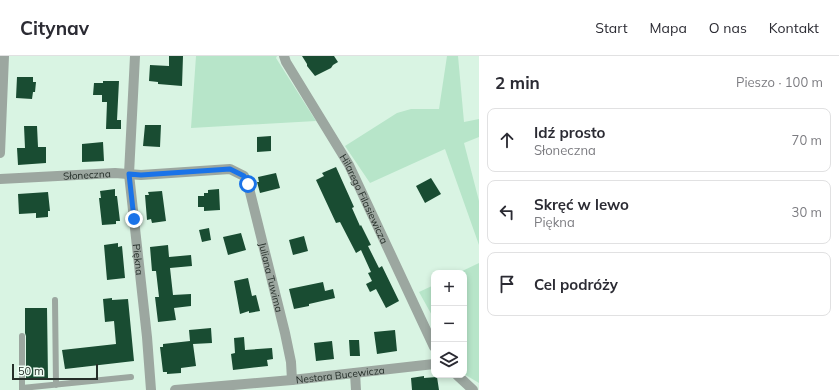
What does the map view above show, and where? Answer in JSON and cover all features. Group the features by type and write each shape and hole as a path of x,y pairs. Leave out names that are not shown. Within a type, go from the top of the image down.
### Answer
{"street":[{"path":"0,153 4,56"},
{"name":"Piękna","path":"135,56 129,174 147,337 151,390"},
{"name":"Hilarego Filasiewicza","path":"284,56 286,62 349,165 431,342"},
{"name":"Słoneczna","path":"0,179 115,174 141,175 230,169 244,176"},
{"name":"Juliana Tuwima","path":"244,176 248,184 285,333 291,362 292,380"},
{"name":"Nestora Bucewicza","path":"175,390 292,380 431,364"},
{"path":"354,373 356,390"},
{"path":"461,378 473,390"}],"lane":[{"path":"55,300 56,385"},
{"path":"22,336 22,389 131,377"}],"green space":[{"path":"196,56 277,56 276,58 316,121 191,128"},
{"path":"447,56 458,56 464,122 479,119 479,137 464,143 479,201 479,245 445,149 370,183 345,146 397,113 411,109 439,109"},
{"path":"479,263 479,383 467,376 467,270 464,270"},
{"path":"431,286 431,314 419,292"}],"building":[{"path":"169,56 183,56 182,86 158,84 158,82 149,81 150,65 169,66"},
{"path":"302,56 334,56 338,62 331,68 315,76 307,66"},
{"path":"17,77 33,77 33,82 36,82 35,92 33,92 32,99 16,98"},
{"path":"103,81 119,81 117,120 121,120 121,129 106,129 107,102 102,102 102,95 93,95 94,83 103,83"},
{"path":"145,125 161,125 160,147 143,146"},
{"path":"24,126 37,126 38,147 46,147 46,163 18,165 17,148 25,148"},
{"path":"271,136 271,151 257,152 257,137"},
{"path":"103,142 104,161 82,162 82,144"},
{"path":"336,167 354,207 352,208 360,226 361,225 371,245 368,246 379,268 382,266 399,301 386,308 376,289 370,292 366,284 372,281 368,273 371,272 361,250 356,253 340,222 336,223 316,180 324,176 322,173"},
{"path":"276,173 280,188 260,193 257,182 259,182 258,177"},
{"path":"431,178 441,194 425,203 416,186"},
{"path":"115,189 120,221 116,221 116,224 102,225 99,198 101,198 100,191"},
{"path":"219,189 220,210 204,211 204,207 198,207 198,196 204,196 204,193 208,193 208,190"},
{"path":"162,191 166,221 152,223 151,219 147,220 145,195 149,195 148,192"},
{"path":"48,192 50,211 48,211 48,217 36,218 36,213 19,214 18,194"},
{"path":"209,228 211,240 202,242 199,230"},
{"path":"241,233 246,250 228,255 223,237"},
{"path":"304,236 308,251 293,255 289,240"},
{"path":"118,243 118,247 122,246 125,278 107,280 104,245"},
{"path":"168,245 169,257 191,255 192,266 170,268 173,295 191,294 191,306 174,308 176,320 158,322 155,297 159,297 156,271 152,271 150,247"},
{"path":"248,278 252,296 256,295 260,311 249,313 249,311 240,314 234,281"},
{"path":"323,282 325,291 333,289 335,298 294,309 289,289"},
{"path":"112,298 112,300 128,299 134,361 65,369 62,350 116,344 114,321 105,322 103,299"},
{"path":"25,308 47,308 48,378 26,378"},
{"path":"211,328 212,343 193,344 196,366 181,368 181,373 167,374 167,372 163,372 160,347 163,347 163,344 190,341 189,330"},
{"path":"395,330 397,351 377,354 374,332"},
{"path":"244,337 245,350 272,348 273,359 267,360 268,366 233,370 231,354 235,353 234,338"},
{"path":"349,340 359,340 360,356 350,356"},
{"path":"332,341 334,359 316,361 314,343"},
{"path":"424,376 424,378 437,378 439,390 412,390 411,378"}],"route":[{"path":"134,219 129,174 141,175 230,169 244,176 248,184"}]}
